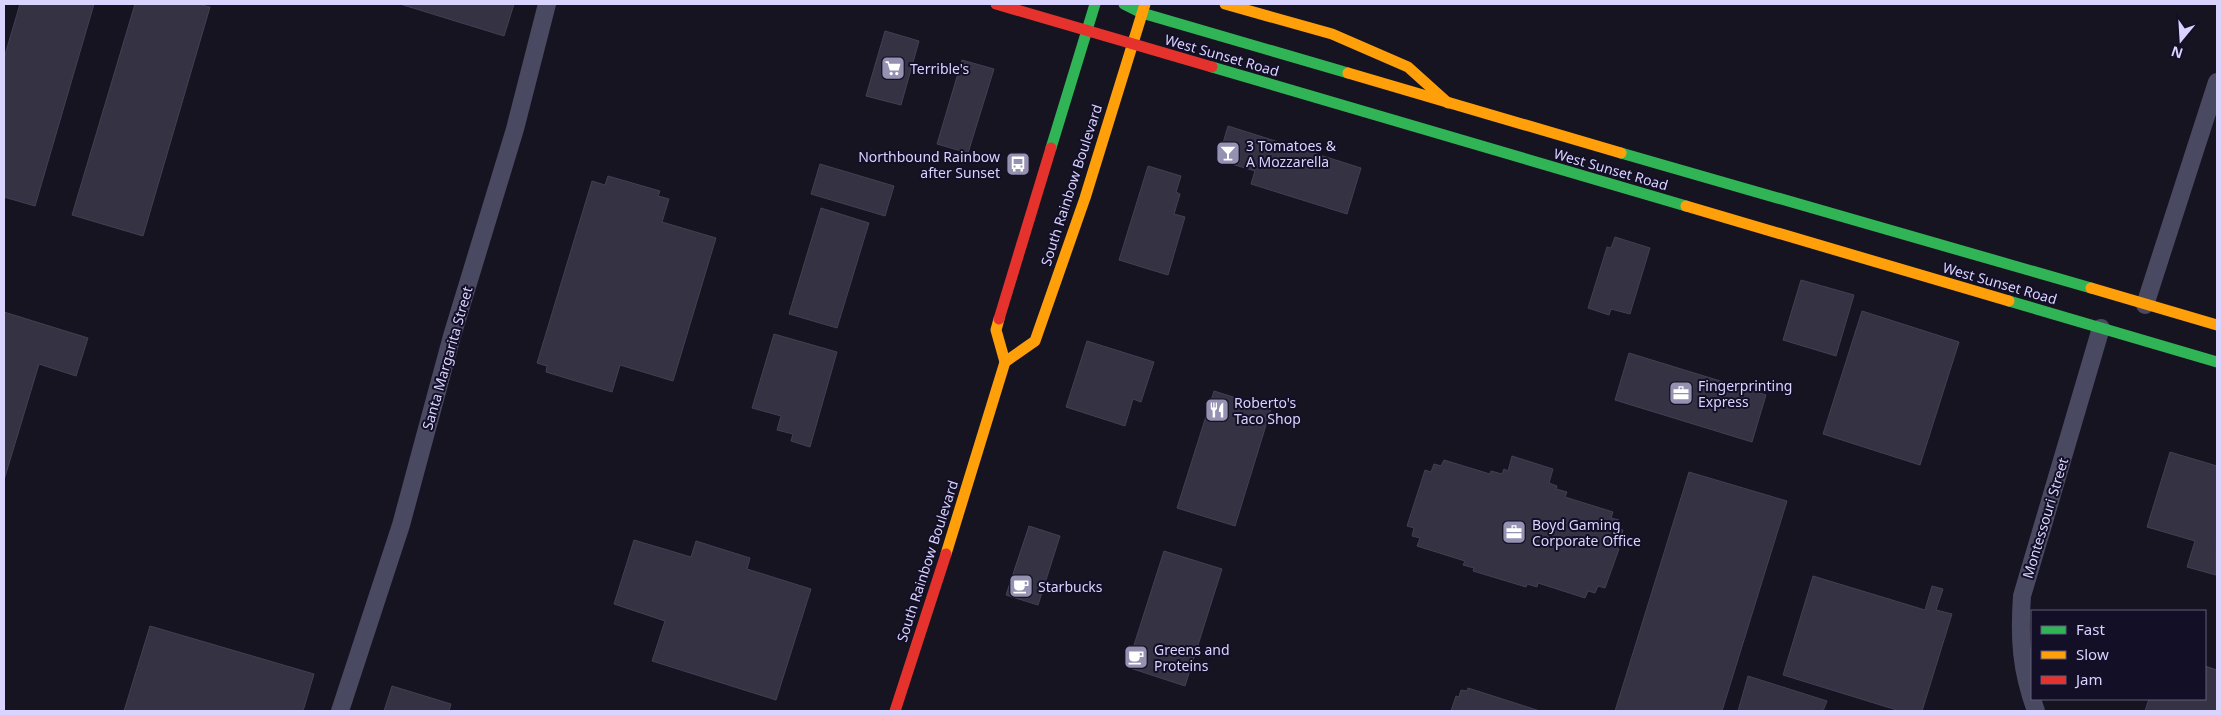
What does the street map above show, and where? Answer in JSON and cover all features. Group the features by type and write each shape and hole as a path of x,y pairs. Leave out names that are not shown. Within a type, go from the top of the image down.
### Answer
{"main road":[{"name":"West Sunset Road","path":"996,4 1438,133 1747,220 2217,362"},
{"name":"South Rainbow Boulevard","path":"895,711 946,555 1005,362 996,330 1095,4"},
{"name":"West Sunset Road","path":"1124,4 1143,8 1446,111 2217,325"},
{"path":"1225,4 1332,34 1408,67 1446,111 1438,133"},
{"name":"South Rainbow Boulevard","path":"1005,362 1035,341 1084,198 1143,8"}],"street":[{"name":"Santa Margarita Street","path":"340,711 401,525 452,336 515,129 547,4"},
{"path":"2145,305 2217,82"},
{"name":"Montessouri Street","path":"2031,696 2022,668 2020,634 2022,596 2101,328"}],"building":[{"path":"20,4 94,4 35,206 4,197 4,58"},
{"path":"135,4 198,4 210,7 143,236 72,215"},
{"path":"400,4 514,4 504,36"},
{"name":"Terrible's","path":"885,31 919,41 901,105 866,96"},
{"path":"962,60 994,69 968,153 937,144"},
{"path":"1228,126 1361,168 1347,214 1251,184 1255,171 1218,160"},
{"path":"820,164 894,186 885,216 811,194"},
{"path":"1148,166 1181,176 1176,192 1180,194 1174,214 1185,217 1168,275 1119,260"},
{"path":"608,176 660,191 658,196 669,199 662,222 716,238 673,381 620,365 612,392 546,372 547,366 537,363 592,181 605,185"},
{"path":"821,208 869,223 837,328 789,314"},
{"path":"1615,237 1650,248 1630,314 1611,309 1609,315 1588,308 1607,247 1611,248"},
{"path":"1801,280 1854,295 1836,356 1783,340"},
{"path":"1862,311 1959,342 1920,465 1823,434"},
{"path":"4,312 88,338 76,376 39,364 4,480"},
{"path":"774,334 837,352 810,447 791,441 793,434 777,430 781,416 752,408"},
{"path":"1087,341 1154,362 1141,402 1133,399 1125,426 1066,407"},
{"path":"1629,353 1766,395 1752,442 1615,400"},
{"path":"1214,391 1271,409 1235,526 1177,508"},
{"path":"2170,452 2217,466 2216,575 2187,567 2195,541 2147,527"},
{"path":"1512,456 1553,469 1549,483 1557,486 1556,489 1567,492 1565,497 1613,512 1611,518 1619,520 1616,528 1623,530 1617,548 1619,549 1605,588 1598,586 1595,593 1588,591 1585,598 1538,583 1537,587 1527,584 1526,587 1473,571 1474,568 1463,565 1465,561 1417,546 1420,538 1412,536 1414,528 1407,526 1425,470 1431,472 1434,464 1441,466 1444,460 1490,474 1491,471 1502,474 1504,469 1508,471"},
{"path":"1689,472 1787,501 1722,711 1615,711"},
{"path":"1029,526 1060,536 1038,605 1006,595"},
{"path":"634,540 691,557 696,541 750,558 747,569 811,589 776,700 652,661 665,621 614,604"},
{"path":"1164,551 1222,569 1185,686 1127,667"},
{"path":"1813,576 1925,610 1932,586 1943,589 1936,610 1952,614 1922,711 1900,711 1783,675"},
{"path":"150,626 314,674 303,711 124,711"},
{"path":"2206,666 2217,670 2217,711 2145,711 2149,700 2206,700"},
{"path":"1748,676 1827,701 1823,711 1738,711"},
{"path":"392,686 451,704 449,711 384,711"},
{"path":"1468,688 1540,711 1451,711 1456,696 1459,697 1461,690 1467,691"}],"traffic: fast":[{"path":"1051,148 1095,4"},
{"path":"1124,4 1142,13 1348,73"},
{"path":"1212,67 1686,206"},
{"path":"1621,153 2091,288"},
{"path":"2009,301 2217,362"}],"traffic: slow":[{"path":"1005,362 1035,341 1085,198 1145,4"},
{"path":"1225,4 1332,34 1408,67 1448,103"},
{"path":"1348,73 1621,153"},
{"path":"1686,206 2009,301"},
{"path":"2091,288 2217,325"},
{"path":"946,554 1005,362 996,330 999,319"}],"traffic: jam":[{"path":"996,4 1212,67"},
{"path":"999,319 1051,148"},
{"path":"895,711 946,554"}],"place":[{"name":"Terrible's","path":"893,68"},
{"name":"3 Tomatoes & A Mozzarella","path":"1228,153"},
{"name":"Northbound Rainbow after Sunset","path":"1018,164"},
{"name":"Fingerprinting Express","path":"1681,393"},
{"name":"Roberto's Taco Shop","path":"1217,410"},
{"name":"Boyd Gaming Corporate Office","path":"1514,532"},
{"name":"Starbucks","path":"1021,586"},
{"name":"Greens and Proteins","path":"1136,657"}]}
